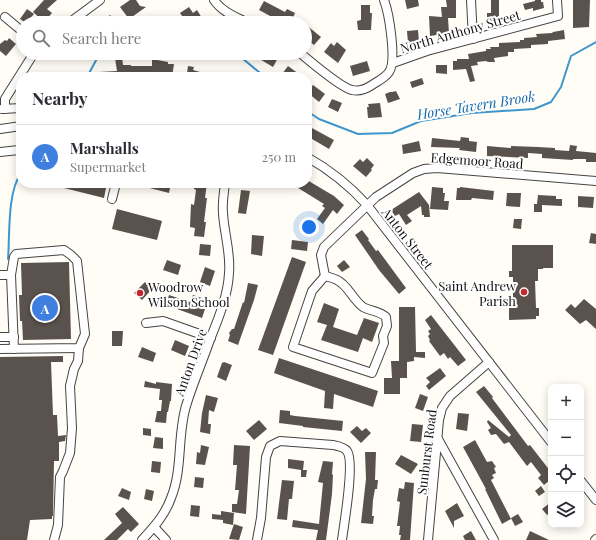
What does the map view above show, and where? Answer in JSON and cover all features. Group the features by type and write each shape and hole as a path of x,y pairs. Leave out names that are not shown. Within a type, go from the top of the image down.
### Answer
{"street":[{"path":"78,16 100,0"},
{"path":"214,0 226,12 234,16"},
{"path":"309,60 341,85 354,91 367,89 384,78 390,71 393,63 390,24 387,7 384,0"},
{"path":"471,0 473,39"},
{"name":"North Anthony Street","path":"393,63 427,51 558,16 557,0"},
{"path":"5,17 16,26"},
{"path":"22,72 30,60"},
{"path":"16,82 5,99 3,109 16,108"},
{"path":"0,129 16,127"},
{"path":"0,152 16,150"},
{"name":"Anton Street","path":"312,160 345,182 368,205 548,438"},
{"name":"Edgemoor Road","path":"325,276 321,255 322,250 328,241 368,205 413,173 424,169 437,168 596,181"},
{"path":"112,198 115,188"},
{"name":"Anton Drive","path":"142,540 154,528 166,511 175,486 186,406 228,287 229,257 222,211 224,188"},
{"path":"14,349 11,275 14,257 16,254 64,250 77,261 85,334 79,348 78,360 70,386 72,428 70,453 60,477 58,525 54,540"},
{"path":"0,275 11,275"},
{"path":"325,276 338,280 363,306 386,317 387,323 383,336 384,343 372,373 293,347 312,291 325,276"},
{"path":"146,323 163,321 211,338"},
{"path":"0,337 14,337"},
{"path":"0,349 79,348"},
{"name":"Sunburst Road","path":"428,540 440,413 445,401 489,362"},
{"path":"438,439 494,540"},
{"path":"257,540 261,518 266,457 270,446 280,442 333,445 341,447 347,451 349,455 350,470 342,540"},
{"path":"584,485 596,500"},
{"path":"154,528 166,540"}],"building":[{"path":"44,0 57,0 47,9 52,13 49,16 37,16 33,12"},
{"path":"130,0 136,0 140,6 146,7 133,16 127,16 120,7"},
{"path":"405,0 418,0 419,6 407,9"},
{"path":"446,0 456,0 456,18 448,18 449,33 430,36 429,16 442,17 441,7 447,7"},
{"path":"491,0 499,0 498,21 487,21 487,13 491,13"},
{"path":"535,0 541,0 544,8 533,11 533,8 525,10 523,4"},
{"path":"573,0 590,0 589,27 573,28"},
{"path":"264,1 285,12 287,9 295,13 294,16 270,16 259,10"},
{"path":"361,5 370,5 370,13 372,13 371,30 358,30 357,21 361,20"},
{"path":"189,7 193,13 197,10 201,16 182,16 180,13"},
{"path":"27,9 34,14 32,16 22,16"},
{"path":"312,30 321,37 314,45 312,43"},
{"path":"418,30 419,42 408,43 407,31"},
{"path":"564,30 565,39 548,41 548,44 531,45 531,48 514,49 514,52 508,52 508,56 494,58 495,62 477,62 478,65 471,66 475,81 470,82 466,69 453,70 453,61 457,61 457,59 469,59 468,54 486,51 486,49 491,49 490,47 499,47 499,43 520,42 520,40 524,40 524,38 537,37 536,34 552,33"},
{"path":"9,38 16,44 6,56 0,51 0,44 5,40 7,41"},
{"path":"337,42 346,50 338,63 324,52 331,43 334,46"},
{"path":"115,60 122,60 123,65 131,66 152,66 152,60 174,64 173,72 99,72 117,71"},
{"path":"261,60 277,60 273,67"},
{"path":"367,61 370,71 353,76 350,66"},
{"path":"436,65 447,65 447,74 436,73"},
{"path":"188,66 194,67 193,70 200,72 187,72"},
{"path":"288,66 296,72 284,72"},
{"path":"422,78 424,84 412,88 410,82"},
{"path":"313,85 325,94 319,102 312,96"},
{"path":"396,91 400,99 388,103 385,94"},
{"path":"332,99 342,103 338,112 328,107"},
{"path":"380,103 382,117 368,118 368,104"},
{"path":"312,128 334,140 329,149 312,139"},
{"path":"461,137 469,138 469,141 477,142 476,152 459,150 460,148 431,147 432,138 460,141"},
{"path":"419,141 421,151 403,154 402,145"},
{"path":"570,145 577,146 576,151 596,153 596,162 586,162 586,159 573,160 542,158 542,154 528,153 528,158 487,156 487,146 511,148 511,146 555,148 555,150 569,151"},
{"path":"367,158 374,165 366,177 353,166 360,159 363,162"},
{"path":"312,183 334,196 344,205 337,214 333,210 323,224 317,219 325,208 322,206 324,204 298,188 312,188"},
{"path":"432,187 443,188 443,193 445,193 444,201 449,201 448,210 430,209"},
{"path":"460,187 494,191 493,200 472,198 471,200 456,200 457,188"},
{"path":"64,188 106,188 104,198"},
{"path":"150,188 170,188 169,193"},
{"path":"206,188 205,198 207,198 204,222 206,222 204,237 194,236 195,228 190,227 191,204 194,205 196,190 194,189"},
{"path":"241,190 250,191 246,214 238,213"},
{"path":"419,192 429,205 430,217 424,217 424,215 422,215 421,206 407,215 412,221 406,225 399,214 395,216 391,210"},
{"path":"507,193 521,193 520,207 506,206"},
{"path":"538,195 556,196 556,199 562,199 562,206 542,205 542,212 534,212 534,204 537,204"},
{"path":"578,196 594,197 593,208 578,207"},
{"path":"117,209 162,221 157,240 112,229"},
{"path":"514,219 522,219 521,229 513,228"},
{"path":"362,230 376,251 378,250 406,288 399,294 379,270 355,235"},
{"path":"591,233 596,234 596,244 589,243"},
{"path":"252,235 264,236 262,256 251,254"},
{"path":"292,240 308,242 307,251 291,249"},
{"path":"200,244 211,245 210,256 199,255"},
{"name":"Saint Andrew Parish","path":"512,245 553,245 553,268 538,269 538,281 535,281 536,308 539,308 539,316 536,316 536,319 509,320 509,303 513,303 513,277 509,277 509,271 512,271"},
{"path":"292,257 306,262 273,355 258,350"},
{"path":"167,260 181,265 178,275 163,270"},
{"path":"344,260 350,267 342,272 337,266"},
{"path":"69,262 71,339 23,340 22,321 20,321 19,295 22,295 21,263"},
{"path":"205,267 215,271 210,286 200,282"},
{"path":"145,282 152,289 142,300 134,293"},
{"path":"248,283 258,285 238,345 228,341 230,335 229,333 232,329 234,329 243,302 244,303"},
{"path":"169,295 190,302 193,295 208,300 202,318 166,305"},
{"path":"584,299 596,309 596,329 586,320 580,324 565,310 571,304 575,308"},
{"path":"324,303 339,309 333,327 357,335 364,318 379,323 372,342 363,338 358,352 321,340 327,325 317,322"},
{"path":"399,307 415,307 416,352 425,352 425,358 414,357 414,361 407,362 407,378 400,378 400,394 384,394 384,378 392,378 391,361 399,361"},
{"path":"431,315 466,360 458,366 450,357 448,359 444,353 440,356 429,341 428,336 430,334 428,331 431,329 425,320"},
{"path":"112,331 123,331 122,346 112,346"},
{"path":"175,340 189,346 185,356 171,350"},
{"path":"142,347 156,353 153,362 138,357"},
{"path":"63,356 63,362 51,362 53,415 57,415 58,436 66,435 65,441 59,442 59,461 54,461 52,519 30,520 27,540 0,540 0,357"},
{"path":"279,358 378,391 373,407 334,394 333,409 324,408 325,391 274,373"},
{"path":"224,362 232,365 226,381 217,377 222,363"},
{"path":"440,368 446,376 429,390 426,386 430,382 426,378"},
{"path":"145,381 156,384 156,382 172,384 171,401 167,412 166,423 155,422 157,411 161,411 162,400 159,400 160,389 144,387"},
{"path":"484,386 528,446 530,445 548,468 548,482 544,485 538,478 541,475 531,462 527,466 509,442 504,444 496,434 491,435 488,430 491,428 487,422 488,420 509,437 511,435 476,392"},
{"path":"420,394 428,397 423,411 415,408"},
{"path":"206,395 218,398 214,412 209,410 208,424 211,424 210,434 200,432"},
{"path":"280,410 290,411 290,415 295,416 343,421 342,431 279,423"},
{"path":"458,413 469,414 467,431 456,429"},
{"path":"259,420 267,429 254,440 246,431"},
{"path":"412,424 423,425 421,442 410,441"},
{"path":"357,426 362,431 366,428 371,433 361,443 350,432"},
{"path":"143,428 151,429 151,436 143,435"},
{"path":"155,437 163,438 163,449 153,448"},
{"path":"475,440 487,462 492,461 496,467 494,468 496,473 492,475 494,478 491,480 511,519 502,524 486,489 463,447"},
{"path":"201,445 209,447 205,465 196,464 197,452 200,453"},
{"path":"234,445 250,446 246,514 232,512 232,504 237,504 239,490 235,490 237,465 233,465"},
{"path":"365,452 376,452 375,480 378,480 377,489 375,489 373,500 373,524 361,523 366,479"},
{"path":"401,455 418,464 411,474 395,464"},
{"path":"288,459 304,461 303,470 307,470 306,477 301,477 301,470 288,468"},
{"path":"152,461 161,462 160,473 151,472"},
{"path":"323,461 333,462 332,494 326,540 316,540 318,530 292,527 293,520 319,524 323,483 318,482"},
{"path":"195,477 204,478 203,488 194,487"},
{"path":"282,480 294,481 292,499 289,499 287,520 277,519"},
{"path":"405,482 414,483 410,540 400,540 400,526 397,526 400,502 397,501 399,488 404,489"},
{"path":"541,486 545,492 539,496 535,491"},
{"path":"122,488 131,492 129,500 118,496"},
{"path":"146,489 154,491 152,501 144,499"},
{"path":"457,503 464,516 454,521 454,528 445,511"},
{"path":"548,504 548,514 547,515 542,509"},
{"path":"191,505 200,506 199,517 190,516"},
{"path":"123,507 139,524 131,532 128,529 117,540 104,540 122,523 115,514"},
{"path":"221,511 234,513 233,525 223,523 223,520 212,519 212,514 221,515"},
{"path":"518,514 523,522 515,526 511,518"},
{"path":"234,524 243,527 239,540 229,539"},
{"path":"471,531 476,540 465,540 463,536"},
{"path":"530,531 549,540 526,540"}],"waterway":[{"name":"Horse Tavern Brook","path":"312,114 319,119 358,134 392,133 421,121 472,113 534,109 551,102 561,87 571,56 596,42"},
{"name":"Horse Tavern Brook","path":"90,72 96,60"},
{"name":"Horse Tavern Brook","path":"244,60 259,72"},
{"name":"Horse Tavern Brook","path":"8,259 11,202 16,184"}],"place":[{"name":"Saint Andrew Parish","path":"524,292"},
{"name":"Woodrow Wilson School","path":"140,293"},
{"name":"Marshalls","path":"45,308"}]}
